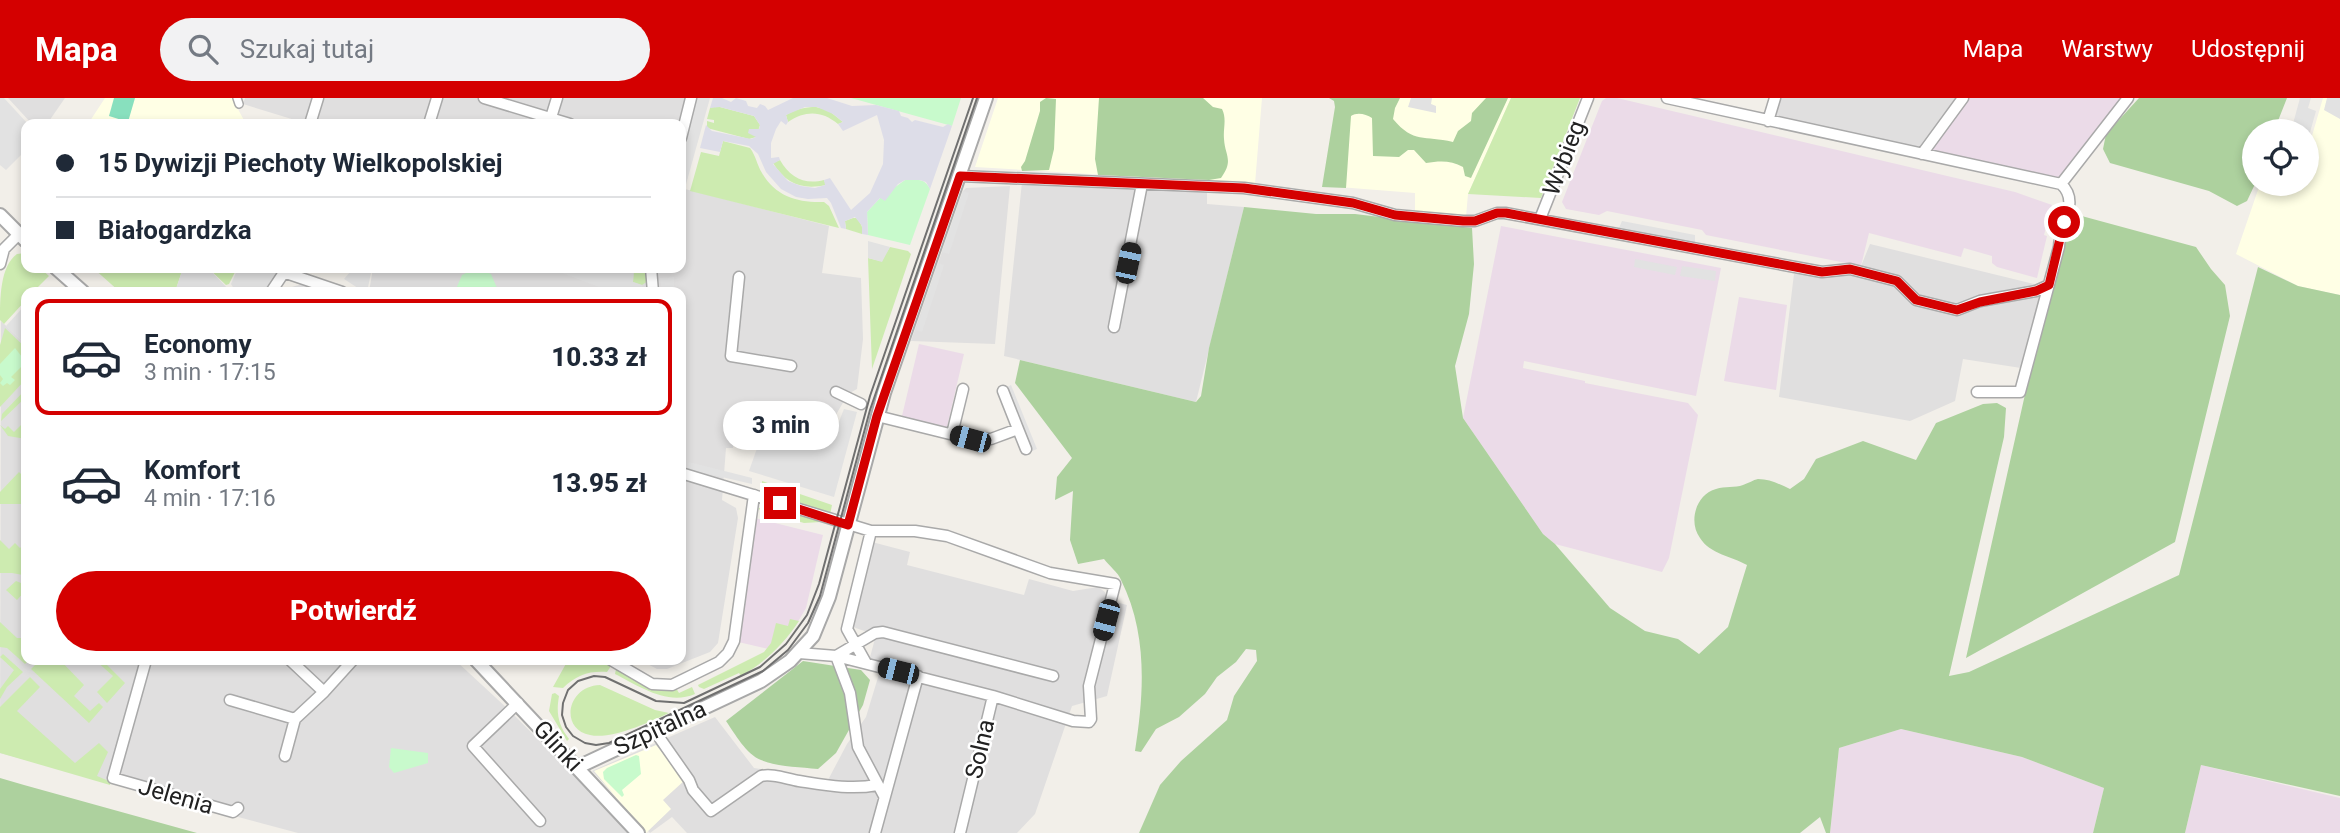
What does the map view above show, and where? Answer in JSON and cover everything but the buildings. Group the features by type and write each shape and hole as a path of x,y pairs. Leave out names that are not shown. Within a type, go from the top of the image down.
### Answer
{"street":[{"path":"311,119 317,98"},
{"path":"431,119 437,98"},
{"path":"484,98 544,119"},
{"path":"551,119 557,98"},
{"path":"686,119 691,98"},
{"path":"986,98 960,176 1244,188 1353,203 1395,215 1463,221 1475,221 1497,213 1506,213 1822,272 1850,269 1897,281 1916,300 1957,310 1990,299 2036,291 2049,285"},
{"name":"Wybieg","path":"1540,219 1588,98"},
{"path":"1667,98 1700,102 1768,121 2061,184 2068,192 2071,202 2059,238 2059,247 2020,392 1977,392"},
{"path":"1768,121 1775,98"},
{"path":"1922,154 1963,98"},
{"path":"2061,184 2129,98"},
{"name":"Szpitalna","path":"578,767 770,676 799,653 813,636 825,610 877,416 960,176"},
{"path":"1114,327 1142,184"},
{"path":"0,215 21,235"},
{"path":"0,264 4,250 21,238"},
{"path":"62,273 77,287"},
{"path":"294,273 330,287"},
{"path":"739,277 731,355 791,366"},
{"path":"952,435 963,389"},
{"path":"1003,391 1027,449"},
{"path":"836,393 861,404"},
{"path":"877,416 980,440 1018,429"},
{"path":"686,475 871,531 915,531 947,536 1050,573 1115,584 1089,686 1089,722 1073,721 993,696"},
{"path":"620,665 652,684 665,686 679,683 725,658 734,641 754,495"},
{"path":"866,663 847,629 871,531"},
{"path":"884,796 858,747 850,693 836,656 875,633 883,632 1053,676"},
{"name":"Solna","path":"799,653 836,656 993,696 960,833"},
{"name":"Jelenia","path":"145,665 113,778 233,812 238,808"},
{"path":"295,665 324,692"},
{"path":"285,757 295,719 348,665"},
{"name":"Glinki","path":"481,665 638,833"},
{"path":"875,833 918,676"},
{"path":"230,700 295,719"},
{"path":"518,703 473,746 540,821"},
{"path":"654,730 690,780 693,790 711,811 761,776 768,774 836,787 877,785"}],"shaded area":[{"path":"0,98 4,98 23,119 21,119 21,155 6,170 0,165"},
{"path":"8,98 65,98 50,119 27,119"},
{"path":"105,98 232,98 243,119 91,119"},
{"path":"245,98 687,98 682,119 292,119 243,104"},
{"path":"691,98 710,98 686,184 686,119"},
{"path":"713,98 731,102 736,98 746,101 748,106 757,108 760,104 768,110 793,98 827,98 852,106 876,105 899,111 901,116 912,122 915,120 943,127 948,124 952,126 930,189 926,182 920,180 905,180 898,184 885,201 880,198 867,212 868,235 862,234 862,226 855,217 845,221 846,229 841,228 827,198 796,197 781,189 766,172 758,154 749,146 723,141 720,152 700,148 706,125 712,131 751,139 756,137 748,133 749,129 759,129 760,125 754,116 720,107 710,108","holes":["805,107 817,107 843,122 838,124 843,131 877,115 884,140 883,164 870,193 851,210 830,178 824,180 825,185 815,188 801,186 788,181 773,164 780,160 779,157 771,158 771,143 781,121 786,125 788,122 786,115"]},
{"path":"998,98 1262,98 1255,184 975,167"},
{"path":"1338,98 1511,98 1468,194 1466,217 1415,215 1415,193 1326,186"},
{"path":"1411,98 1432,98 1431,104 1436,106 1436,113 1408,107"},
{"path":"1606,98 1617,98 2015,192 2052,205 2037,278 1997,267 1992,263 1992,256 1964,248 1961,257 1869,233 1861,266 1706,235 1702,230 1607,211 1599,215 1566,209 1562,202 1602,101"},
{"path":"1778,98 1963,98 1922,154 1768,121"},
{"path":"1963,98 2128,98 2061,184 1922,154"},
{"path":"2300,98 2311,98 2308,108 2316,111 2314,119 2294,119"},
{"path":"2323,98 2340,98 2340,295 2298,286 2236,254 2256,196 2319,196 2319,119 2317,119"},
{"path":"2327,98 2340,98 2340,119 2324,110"},
{"path":"1022,182 1207,192 1207,204 1244,207 1196,402 1004,356"},
{"path":"1010,186 995,344 911,341 963,191 966,188"},
{"path":"686,189 829,226 822,273 861,278 863,339 857,389 848,394 826,432 809,438 776,436 737,420 733,448 726,448 722,500 736,508 738,518 718,643 710,652 686,661 686,287 370,287 372,273 686,273"},
{"path":"963,191 969,193 949,254 942,252"},
{"path":"1622,221 1695,235 1695,243 1619,228"},
{"path":"1501,226 1721,268 1696,396 1524,361 1523,368 1688,403 1698,415 1669,558 1662,572 1555,544 1543,534 1463,418"},
{"path":"868,241 890,247 882,262 868,258"},
{"path":"1870,244 2042,286 2021,368 1963,359 1955,401 1910,421 1779,397 1794,274 1857,276"},
{"path":"1635,259 1677,267 1675,275 1634,267"},
{"path":"938,263 944,265 922,332 916,330"},
{"path":"1682,266 1716,271 1715,281 1680,276"},
{"path":"181,273 213,273 226,287 177,287"},
{"path":"236,273 278,273 269,287 233,287 231,284"},
{"path":"349,273 371,273 368,287 356,287 344,279"},
{"path":"562,273 634,273 633,282 642,287 599,287"},
{"path":"674,277 674,287 661,287 660,278"},
{"path":"302,284 312,287 292,287"},
{"path":"1739,297 1787,305 1776,390 1724,381"},
{"path":"21,310 21,340 6,326"},
{"path":"1,321 21,340 21,665 460,665 631,833 298,833 0,753"},
{"path":"919,344 964,354 947,427 902,416"},
{"path":"1011,385 1037,449 1032,451 1005,388"},
{"path":"844,409 857,412 834,497 749,471 761,437 787,441 818,439 830,433 838,424"},
{"path":"689,462 752,478 752,484 687,469"},
{"path":"751,517 823,535 806,608 796,625 773,650 734,641"},
{"path":"872,542 910,552 907,565 1024,595 1029,579 1073,591 1098,587 1105,592 1108,600 1127,605 1107,696 1072,706 1035,814 1017,833 687,833 672,817 650,833 592,771 715,717 754,768 828,780 847,744 866,717 879,674 869,661 876,635 850,626"},
{"path":"649,665 677,665 667,669 657,669"},
{"path":"1901,729 2022,757 2104,788 2093,833 1830,833 1839,748"},
{"path":"656,745 685,780 663,800 671,809 646,833 594,771"},
{"path":"2201,765 2340,798 2340,833 2185,833"}],"green space":[{"path":"114,98 135,98 129,119 109,116"},
{"path":"851,98 961,98 952,126"},
{"path":"1046,98 1056,99 1054,149 1049,170 1022,171 1021,167 1040,111 1040,102"},
{"path":"1099,98 1203,98 1213,107 1222,109 1228,158 1225,172 1221,178 1209,180 1098,175 1095,159"},
{"path":"1329,98 1400,98 1393,119 1400,127 1420,137 1453,142 1458,131 1471,121 1472,113 1486,98 1508,98 1471,178 1465,176 1463,167 1454,163 1426,163 1414,150 1408,150 1399,157 1373,156 1372,118 1362,114 1351,116 1346,188 1322,187 1335,107 1334,101"},
{"path":"1511,98 1580,98 1541,198 1468,194"},
{"path":"2139,98 2287,98 2279,119 2242,119 2242,196 2249,196 2247,201 2237,206 2209,191 2110,163 2103,149 2106,134"},
{"path":"716,106 754,116 760,125 756,137 749,139 707,128 707,121 714,123 714,120 707,119 710,108"},
{"path":"816,107 828,110 843,122 838,124 820,114 808,114 788,122 786,115"},
{"path":"723,141 750,148 760,170 781,193 797,200 824,202 829,206 839,228 690,191 701,152 719,156"},
{"path":"780,160 793,176 811,182 824,180 826,185 809,187 789,181 773,163"},
{"path":"905,180 923,181 930,189 910,245 868,235 867,212 880,198"},
{"path":"1244,207 1316,214 1355,214 1472,228 1474,264 1469,314 1455,366 1463,418 1543,534 1555,544 1610,608 1645,631 1678,639 1699,654 1728,627 1747,565 1709,548 1696,532 1696,509 1709,492 1740,486 1758,479 1790,489 1804,479 1816,459 1863,441 1916,460 1936,423 1983,404 1997,403 2006,408 2004,437 1949,676 1969,672 2179,575 2258,267 2298,286 2340,295 2340,796 2201,765 2185,833 2093,833 2104,788 2022,757 1901,729 1839,748 1830,833 1826,833 1820,817 1800,833 1139,833 1160,785 1181,761 1227,720 1234,696 1257,661 1256,650 1246,649 1236,662 1217,677 1205,694 1179,717 1156,729 1141,752 1135,751 1142,664 1136,621 1130,601 1120,577 1104,559 1078,564 1070,540 1073,491 1055,500 1057,477 1072,458 1015,383 1020,360 1196,402 1201,396 1209,348"},
{"path":"2078,215 2196,247 2225,285 2230,316 2175,542 1966,658 2028,381 2070,220"},
{"path":"857,218 860,223 862,234 846,229 845,221"},
{"path":"890,247 911,254 872,369 868,258 881,261"},
{"path":"21,254 21,273 46,273 49,276 38,287 21,287 21,305 4,324 0,320 4,275 11,259"},
{"path":"99,273 181,273 177,287 114,287"},
{"path":"213,273 234,273 226,285"},
{"path":"488,273 497,287 457,287 462,275"},
{"path":"634,273 646,273 648,281 642,285 633,282"},
{"path":"5,328 21,343 21,384 0,407 0,345"},
{"path":"15,348 21,356 21,367 11,377 15,380 10,385 7,383 3,386 0,383 3,379 0,375 0,364"},
{"path":"21,394 21,402 1,421 2,414"},
{"path":"0,425 5,429 8,426 14,432 21,425 21,438 8,436"},
{"path":"19,472 21,474 21,504 0,504 0,492"},
{"path":"762,481 832,505 830,515 762,493"},
{"path":"771,505 821,522 804,523 758,509"},
{"path":"0,540 9,549 15,543 21,547 21,575 0,573"},
{"path":"16,581 21,583 21,596 17,600 6,590"},
{"path":"790,619 799,621 787,638 758,665 741,676 739,673 704,689 699,687 698,685 764,652 771,643 776,623 788,626"},
{"path":"0,622 17,638 21,638 21,660 7,648 0,647"},
{"path":"3,654 23,672 7,687 0,699 0,689 14,670 0,657"},
{"path":"803,661 861,670 870,680 863,705 836,753 818,769 761,760 746,748 726,721"},
{"path":"35,665 65,665 84,685 74,696 90,711 99,703 103,707 89,723 31,669"},
{"path":"101,665 107,665 125,683 107,703 97,692 113,676"},
{"path":"565,665 611,666 607,672 583,675 563,688 553,687"},
{"path":"616,669 653,688 676,688 679,693 692,687 695,694 674,698 654,693 615,674"},
{"path":"30,677 40,687 17,711 75,763 99,743 108,752 97,776 111,782 110,785 0,753 0,707"},
{"path":"600,685 655,710 669,713 609,735 590,735 580,731 571,717 574,700 580,692"},
{"path":"552,694 559,696 559,719 569,739 567,741 549,711"},
{"path":"391,748 428,753 428,763 394,773 389,767"},
{"path":"636,755 639,756 641,774 622,790 622,797 604,779 603,772"},
{"path":"0,778 24,785 197,833 0,833"}],"tram line":[{"path":"973,98 870,396 819,584 807,615 786,644 760,667 684,703 656,701 605,677 594,676 578,681 568,690 563,703 562,715 573,736 585,743 609,743 763,671 788,650 808,623 820,596 870,410 977,98"}],"route":[{"path":"780,503 848,525 877,416 960,176 1244,188 1353,203 1395,215 1463,221 1475,221 1489,215 1506,213 1822,272 1850,269 1897,281 1916,300 1957,310 2000,296 2036,291 2049,285 2064,222"}]}
